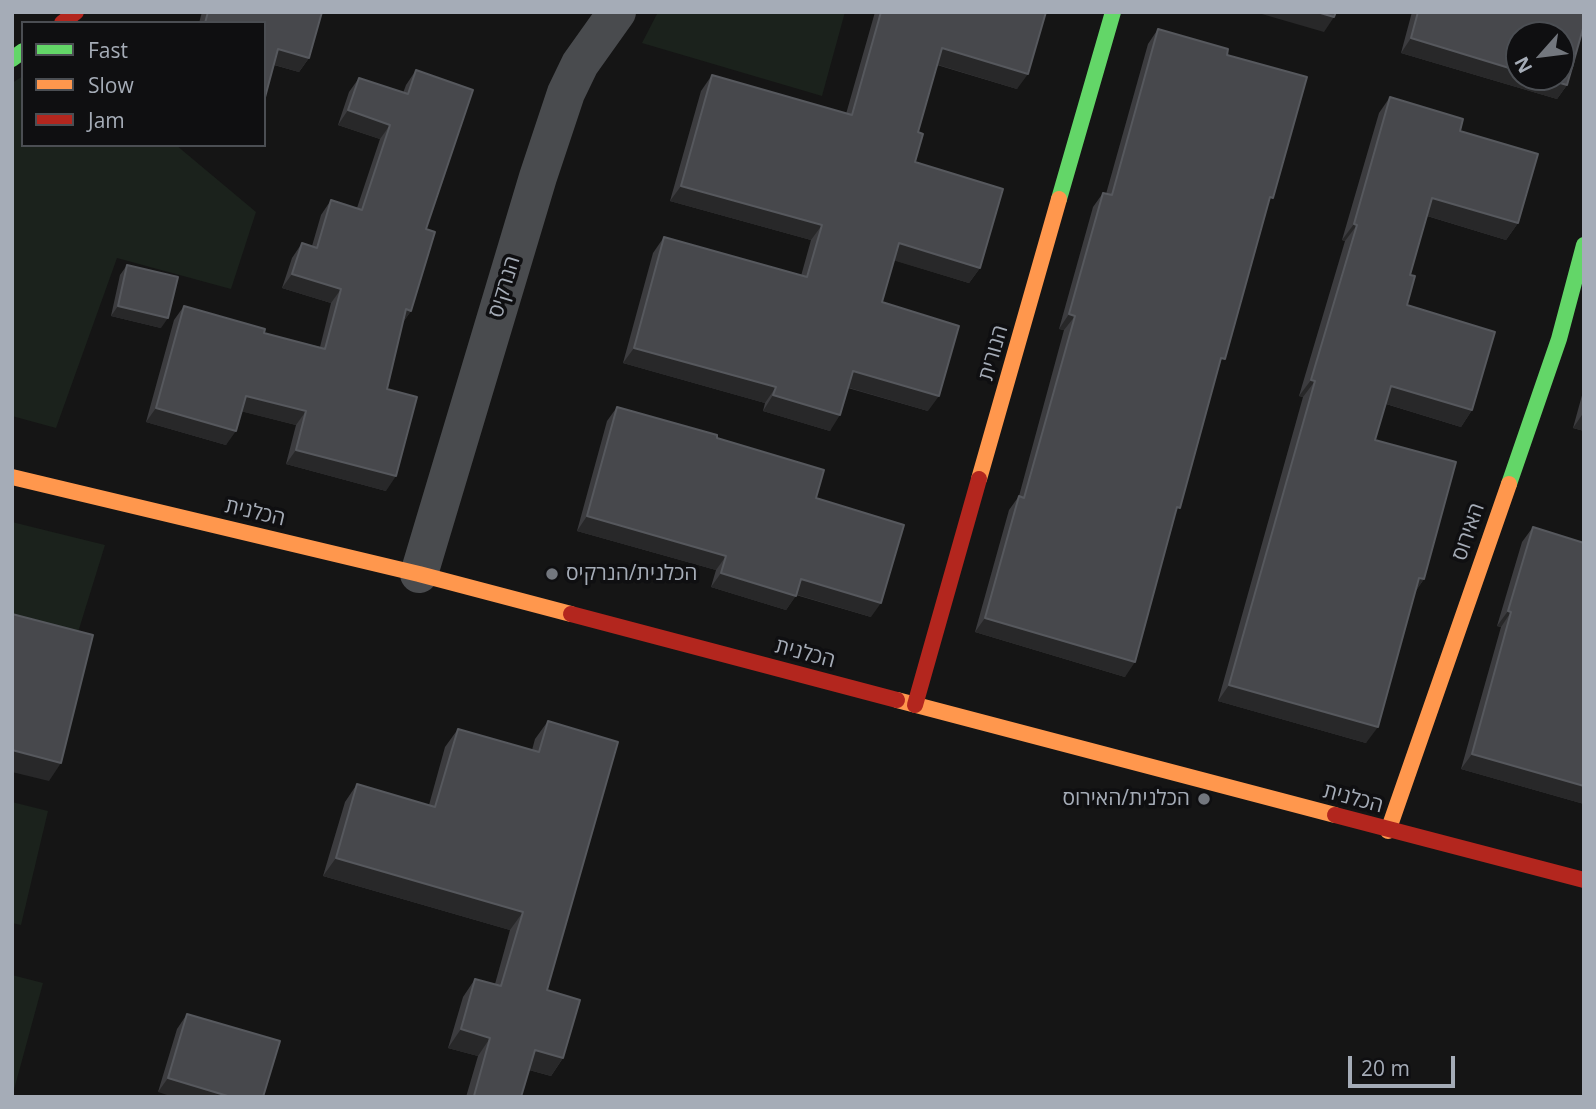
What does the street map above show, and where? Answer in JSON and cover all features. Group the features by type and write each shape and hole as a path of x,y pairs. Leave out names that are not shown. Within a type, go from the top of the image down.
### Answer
{"street":[{"name":"הנרקיס","path":"419,574 538,177 566,93 580,64 617,12"},
{"name":"הנורית","path":"915,705 1113,12"},
{"name":"האירוס","path":"1388,831 1559,339 1584,245"},
{"name":"הכלנית","path":"12,477 419,574 1388,831 1584,880"}],"shaded area":[{"path":"658,12 845,12 822,96 642,43"},
{"path":"21,77 21,147 178,147 256,212 231,289 117,258 56,428 12,416 12,83"},
{"path":"12,522 105,545 75,642 12,626"},
{"path":"12,802 48,811 21,925 12,923"},
{"path":"12,975 43,983 12,1097"}],"building":[{"path":"208,12 322,12 309,58 278,49 266,94 266,21 206,21"},
{"path":"881,12 1046,12 1028,74 942,48 918,132 923,134 915,162 1003,189 980,268 899,243 882,302 959,326 939,396 853,371 840,415 773,395 776,387 634,348 664,237 807,277 822,225 681,186 712,75 852,115"},
{"path":"1317,12 1336,12 1334,17"},
{"path":"1418,12 1584,12 1584,25 1575,57 1575,21 1505,21 1505,67 1411,38"},
{"path":"1158,29 1228,49 1227,55 1307,77 1225,359 1221,358 1180,508 1177,507 1135,662 985,618 1019,496 1024,498 1075,316 1069,314 1103,193 1112,195"},
{"path":"416,70 473,90 426,229 435,232 411,311 406,309 387,389 417,397 396,476 296,450 306,411 246,396 236,431 156,408 184,306 265,329 264,333 325,349 341,289 292,274 302,243 317,248 331,200 362,210 390,125 348,110 359,78 408,94"},
{"path":"1390,97 1463,119 1460,131 1538,154 1518,223 1432,198 1410,275 1415,276 1407,305 1495,332 1472,410 1391,386 1375,440 1456,462 1424,579 1419,578 1378,727 1229,685 1315,381 1311,380 1357,225 1354,224"},
{"path":"127,265 178,277 168,318 118,306"},
{"path":"617,407 717,435 717,438 824,470 816,498 904,525 881,603 801,579 796,596 721,573 726,556 587,516"},
{"path":"1533,527 1584,543 1584,786 1472,754 1511,612 1508,611"},
{"path":"12,614 93,635 61,763 12,750"},
{"path":"548,721 618,742 547,990 580,1000 563,1058 535,1050 521,1097 477,1097 474,1096 490,1038 461,1029 475,979 501,986 523,912 336,858 357,784 435,807 458,729 539,752"},
{"path":"187,1014 280,1041 263,1097 231,1097 168,1078"}],"traffic: fast":[{"path":"1059,199 1113,12"},
{"path":"12,59 21,52"},
{"path":"1509,484 1559,339 1584,245"}],"traffic: slow":[{"path":"979,479 1059,199"},
{"path":"12,477 419,574 571,614"},
{"path":"1388,831 1509,484"},
{"path":"897,700 1335,815"}],"traffic: jam":[{"path":"65,21 76,12"},
{"path":"915,705 979,479"},
{"path":"571,614 897,700"},
{"path":"1335,815 1584,880"}],"place":[{"name":"הכלנית/הנרקיס","path":"552,574"},
{"name":"הכלנית/האירוס","path":"1204,799"}]}
